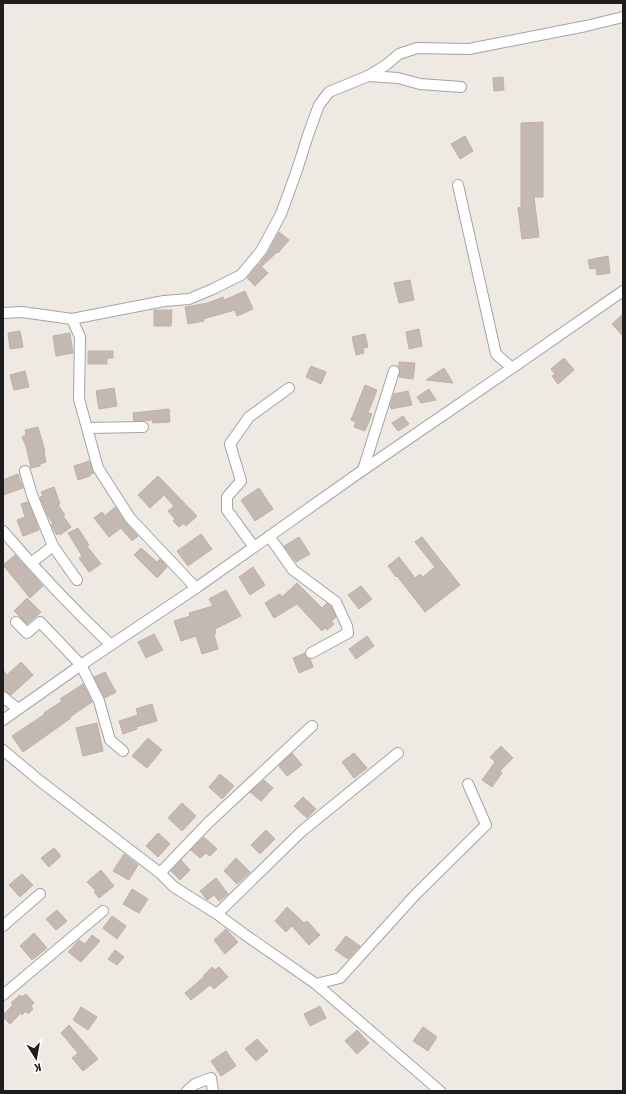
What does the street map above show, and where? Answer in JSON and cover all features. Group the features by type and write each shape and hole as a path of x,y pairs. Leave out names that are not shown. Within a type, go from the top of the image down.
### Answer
{"street":[{"path":"3,313 22,312 72,319 164,301 189,299 213,289 241,275 261,251 281,214 319,105 328,92 368,76 386,65 399,54 417,48 469,49 586,26 623,17"},
{"path":"368,76 398,78 420,84 461,87"},
{"path":"458,185 496,354 512,368"},
{"path":"3,720 196,588 363,470 623,291"},
{"path":"72,319 80,337 79,399 98,468 130,518 196,588"},
{"path":"363,470 394,371"},
{"path":"254,547 227,510 227,497 242,481 230,444 250,417 289,388"},
{"path":"88,428 143,427"},
{"path":"25,470 32,495 54,546 77,580"},
{"path":"3,531 79,614 111,645"},
{"path":"269,536 293,570 336,602 347,626 348,633 311,653"},
{"path":"31,563 54,546"},
{"path":"16,622 27,633 40,622 80,666 98,701 110,740 123,751"},
{"path":"3,697 18,709"},
{"path":"160,873 213,818 312,726"},
{"path":"3,750 40,781 160,873 174,887 217,914 316,984 440,1091"},
{"path":"217,914 302,831 398,753"},
{"path":"316,984 340,978 416,894 486,825 468,784"},
{"path":"3,926 40,894"},
{"path":"3,995 103,911"},
{"path":"187,1091 196,1084 211,1078 213,1091"}],"building":[{"path":"503,77 504,90 494,91 493,78"},
{"path":"543,122 543,197 534,197 539,237 522,239 518,208 521,207 521,123"},
{"path":"465,136 473,151 460,159 451,144"},
{"path":"279,232 289,240 278,253 277,252 262,266 260,263 267,254"},
{"path":"608,256 610,273 597,275 596,268 590,269 588,260"},
{"path":"259,264 268,273 255,286 247,278"},
{"path":"410,280 414,300 399,303 394,283"},
{"path":"245,291 253,309 237,316 235,310 203,319 204,321 188,324 185,307 208,303 223,297 224,300"},
{"path":"154,310 172,310 171,326 154,326"},
{"path":"623,314 623,336 612,324"},
{"path":"419,329 422,346 409,349 406,332"},
{"path":"20,331 23,347 10,349 8,333"},
{"path":"70,333 73,353 56,356 53,336"},
{"path":"365,334 368,347 363,348 364,353 356,355 352,337"},
{"path":"88,351 113,351 113,358 107,358 107,364 88,364"},
{"path":"564,358 574,370 558,384 552,376 555,374 551,369"},
{"path":"399,362 415,363 413,379 399,377"},
{"path":"311,366 326,372 321,384 306,377"},
{"path":"444,368 453,383 426,380"},
{"path":"25,371 29,387 14,390 10,375"},
{"path":"365,385 377,390 368,413 372,414 365,431 354,427 356,422 351,420"},
{"path":"114,388 117,406 99,409 96,391"},
{"path":"429,389 436,400 421,403 417,397"},
{"path":"408,391 412,405 391,409 390,406 394,394"},
{"path":"169,409 170,422 153,423 152,420 134,421 133,413"},
{"path":"403,416 409,424 398,431 392,423"},
{"path":"38,427 45,451 46,462 40,464 40,466 31,468 26,446 22,437 26,435 25,430"},
{"path":"89,461 94,473 78,480 74,466"},
{"path":"18,474 23,488 3,495 3,480"},
{"path":"158,476 197,516 186,526 184,523 179,527 173,521 175,519 168,511 174,506 164,495 150,508 138,495"},
{"path":"54,487 60,504 58,505 65,515 63,516 71,527 60,535 59,533 57,535 51,525 53,524 40,497 43,496 41,492"},
{"path":"259,488 273,509 255,521 241,500"},
{"path":"28,502 39,530 23,536 17,520 25,517 21,504"},
{"path":"115,507 125,522 138,536 132,541 121,528 109,537 94,518 102,512 105,516"},
{"path":"78,528 89,545 87,546 101,564 89,572 79,558 82,556 68,533"},
{"path":"201,534 212,549 188,566 177,551"},
{"path":"299,537 310,554 296,562 284,546"},
{"path":"422,537 460,585 425,612 388,566 399,557 415,578 420,574 423,577 435,567 415,542"},
{"path":"141,548 157,562 160,559 167,567 157,578 134,555"},
{"path":"15,555 43,586 30,598 3,565"},
{"path":"253,567 265,585 250,595 239,577"},
{"path":"297,583 322,608 327,603 331,606 336,617 331,622 334,624 327,630 325,628 322,631 297,604 274,618 265,603 280,594 282,597"},
{"path":"361,586 372,599 359,609 348,595"},
{"path":"226,590 241,616 215,629 216,633 214,634 218,649 202,654 196,636 181,641 174,621 190,616 189,613 213,606 209,599"},
{"path":"27,598 41,612 27,624 14,611"},
{"path":"154,634 163,650 146,658 138,642"},
{"path":"367,636 374,646 356,659 349,649"},
{"path":"305,653 310,659 313,667 299,673 293,658"},
{"path":"21,662 33,675 11,695 3,691 3,670 7,675"},
{"path":"105,672 116,692 105,698 94,677"},
{"path":"83,684 92,702 23,752 12,736 45,714 44,713 62,701 60,699"},
{"path":"152,704 157,721 136,727 137,729 123,734 119,721 138,715 136,709"},
{"path":"97,723 103,751 83,756 76,728"},
{"path":"148,738 162,750 147,768 132,756"},
{"path":"501,746 513,758 500,771 502,773 492,787 482,780 495,762 490,757"},
{"path":"292,753 302,765 287,776 279,766"},
{"path":"354,753 367,768 354,778 342,762"},
{"path":"220,774 234,786 222,799 209,787"},
{"path":"264,780 273,788 261,801 250,792"},
{"path":"303,797 316,809 307,818 294,806"},
{"path":"182,803 196,816 182,831 168,818"},
{"path":"266,830 275,839 260,854 251,845"},
{"path":"158,833 170,844 158,857 146,846"},
{"path":"204,837 217,849 210,856 206,853 200,858 191,850"},
{"path":"54,848 61,856 49,867 41,858"},
{"path":"124,854 138,865 129,880 113,871"},
{"path":"236,858 250,872 237,884 224,871"},
{"path":"181,860 190,870 180,880 171,871"},
{"path":"101,870 114,886 99,898 94,892 96,891 87,882"},
{"path":"22,874 33,885 20,897 9,885"},
{"path":"216,878 228,894 219,901 214,895 207,900 200,891"},
{"path":"132,889 148,899 139,913 123,904"},
{"path":"287,907 304,923 307,921 320,935 309,945 292,926 286,932 275,921"},
{"path":"57,910 67,921 56,930 46,919"},
{"path":"112,916 126,926 117,939 103,928"},
{"path":"226,929 238,942 225,954 214,940"},
{"path":"34,933 47,948 32,960 20,946"},
{"path":"92,935 100,941 81,962 68,952 79,940 85,944"},
{"path":"346,936 360,946 348,959 335,950"},
{"path":"115,950 124,957 117,965 108,959"},
{"path":"212,967 215,970 219,967 228,977 214,989 210,985 191,1000 185,993 204,977 203,976"},
{"path":"26,994 34,1003 31,1006 33,1009 28,1014 26,1011 22,1015 21,1013 10,1024 3,1017 3,1015 13,1005 11,1003 20,995 22,997"},
{"path":"320,1006 326,1018 310,1026 304,1014"},
{"path":"81,1007 97,1017 88,1030 73,1020"},
{"path":"69,1025 98,1059 83,1071 72,1058 78,1053 61,1033"},
{"path":"423,1027 437,1037 428,1051 413,1041"},
{"path":"357,1030 369,1043 357,1054 345,1041"},
{"path":"257,1039 268,1051 256,1061 245,1049"},
{"path":"226,1051 236,1066 221,1076 211,1061"}]}
